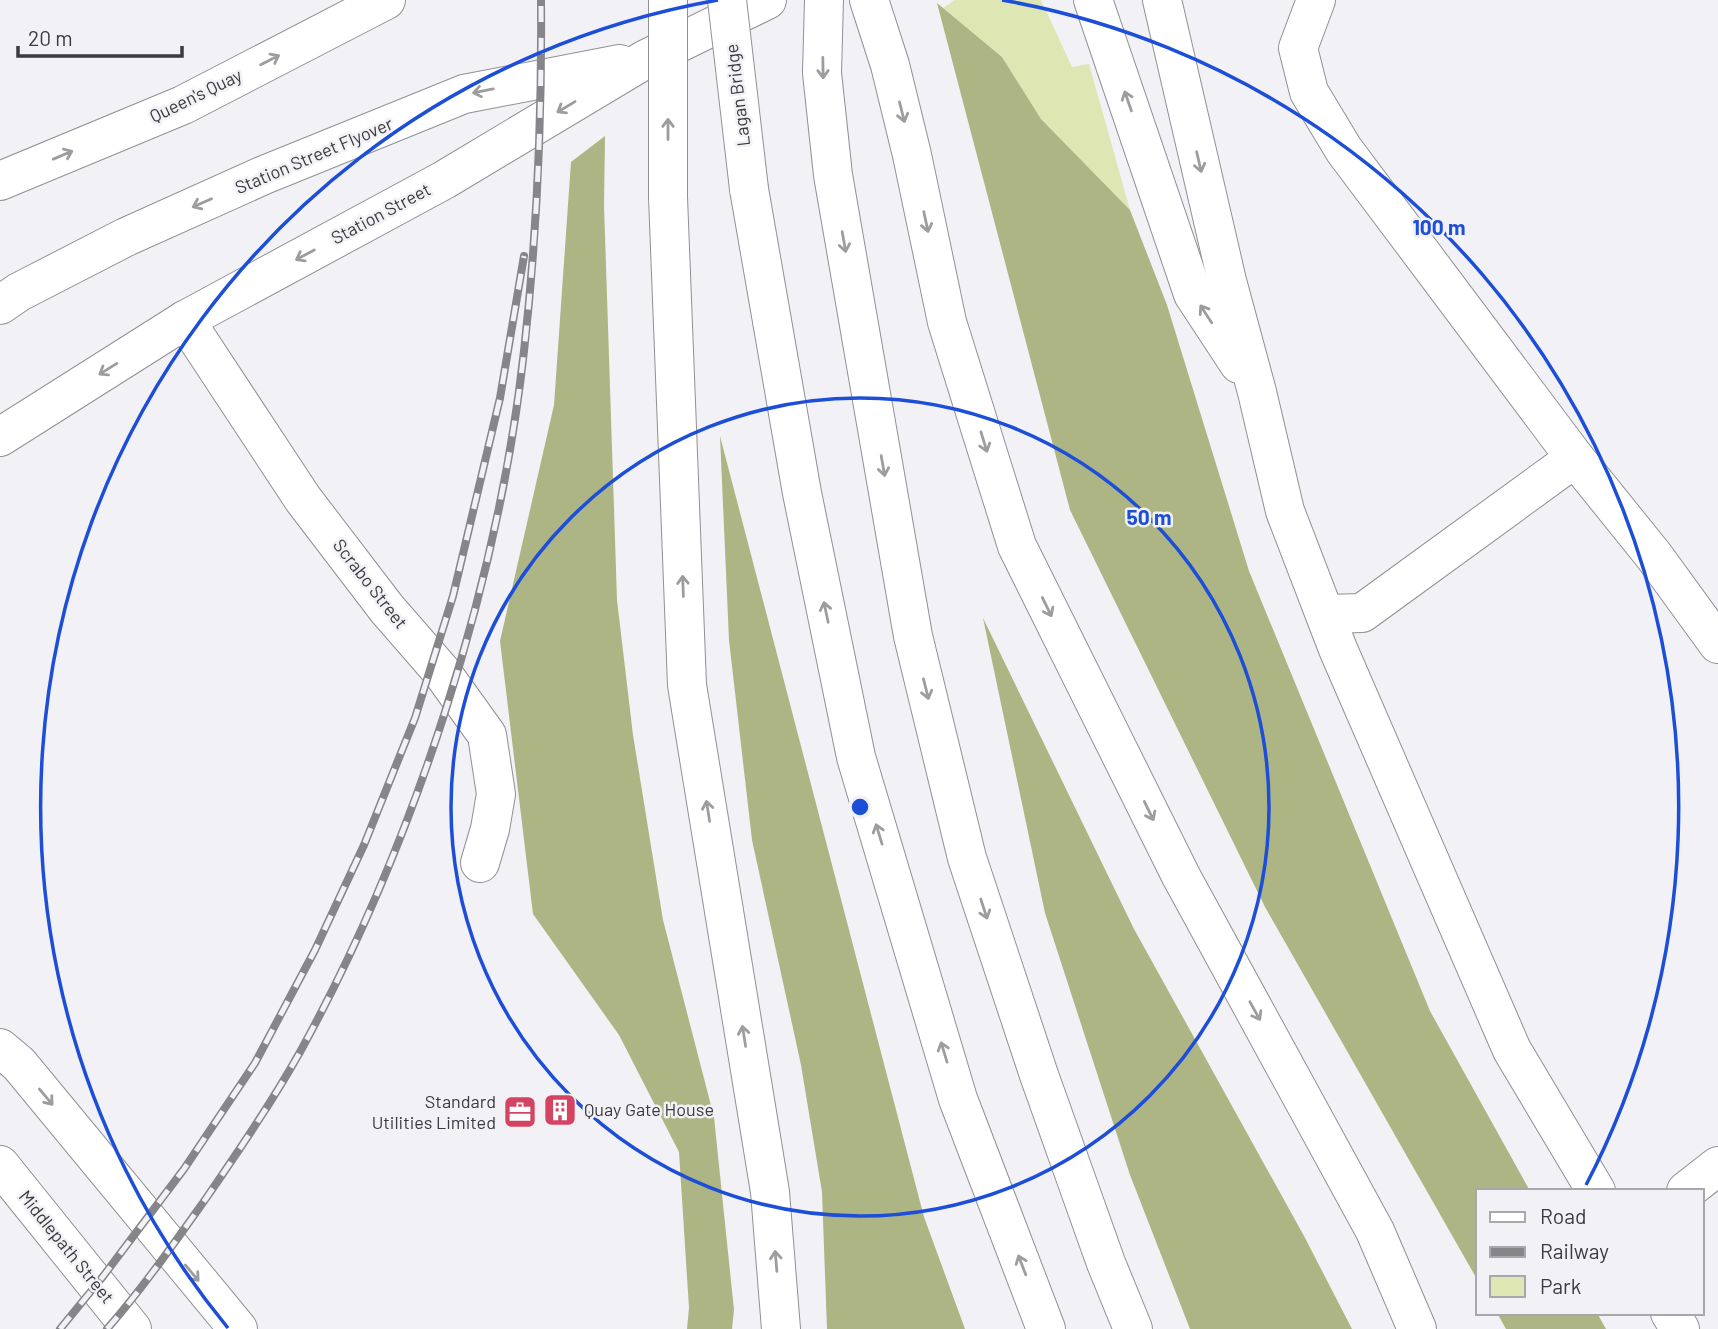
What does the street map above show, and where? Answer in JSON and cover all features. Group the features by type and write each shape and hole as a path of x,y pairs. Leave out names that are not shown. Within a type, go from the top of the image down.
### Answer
{"main road":[{"name":"Queen's Quay","path":"0,181 183,105 386,0"},
{"path":"668,0 668,197 687,685 770,1192 781,1329"},
{"name":"Lagan Bridge","path":"727,0 749,189 802,493 856,757 958,1099 1046,1329"},
{"name":"Station Street","path":"0,437 185,320 444,180 646,59 766,0"},
{"path":"824,0 822,73 833,175 913,636 967,858 1039,1075 1106,1263 1133,1329"},
{"path":"869,0 890,65 912,155 947,322 1017,546 1181,876 1376,1231 1418,1329"},
{"path":"1093,0 1193,294 1257,392"},
{"path":"1162,0 1227,281 1285,511 1325,614 1512,1050 1595,1189"},
{"path":"1316,0 1298,48 1309,92 1344,150 1718,644"},
{"name":"Station Street Flyover","path":"0,305 19,292 126,237 264,175 464,94 646,59"},
{"name":"Scrabo Street","path":"185,320 303,499 387,608 441,671 487,735 496,794 490,830 480,863"},
{"path":"1325,614 1362,613 1575,458"},
{"path":"0,1048 19,1064 238,1329"},
{"name":"Middlepath Street","path":"0,1165 132,1329"},
{"path":"1689,1189 1718,1166"},
{"path":"1376,1231 1446,1329"}],"green space":[{"path":"955,0 1041,0 1072,67 1089,64 1130,210 1041,119 1002,57 943,8"},
{"path":"937,3 1002,57 1041,119 1130,210 1167,305 1249,571 1430,1011 1529,1189 1476,1189 1476,1277 1265,907 1070,510"},
{"path":"605,136 604,205 617,600 633,735 663,920 714,1117 734,1310 732,1329 687,1329 689,1308 679,1152 619,1035 533,914 500,641 554,405 571,162"},
{"path":"720,436 924,1217 965,1329 827,1329 822,1192 801,1065 752,840 729,640"},
{"path":"983,618 1134,929 1304,1236 1352,1329 1190,1329 1130,1175 1045,913"},
{"path":"1498,1315 1598,1315 1606,1329 1506,1329"}],"railway":[{"path":"107,1329 146,1281 207,1197 300,1052 341,972 379,888 414,801 445,712 472,621 512,440 524,351 538,176 541,0"},
{"path":"60,1329 184,1169 255,1063 315,950 364,845 415,718 453,596 500,398 524,256"}],"place":[{"name":"Quay Gate House","path":"560,1110"},
{"name":"Standard Utilities Limited","path":"520,1112"}]}
